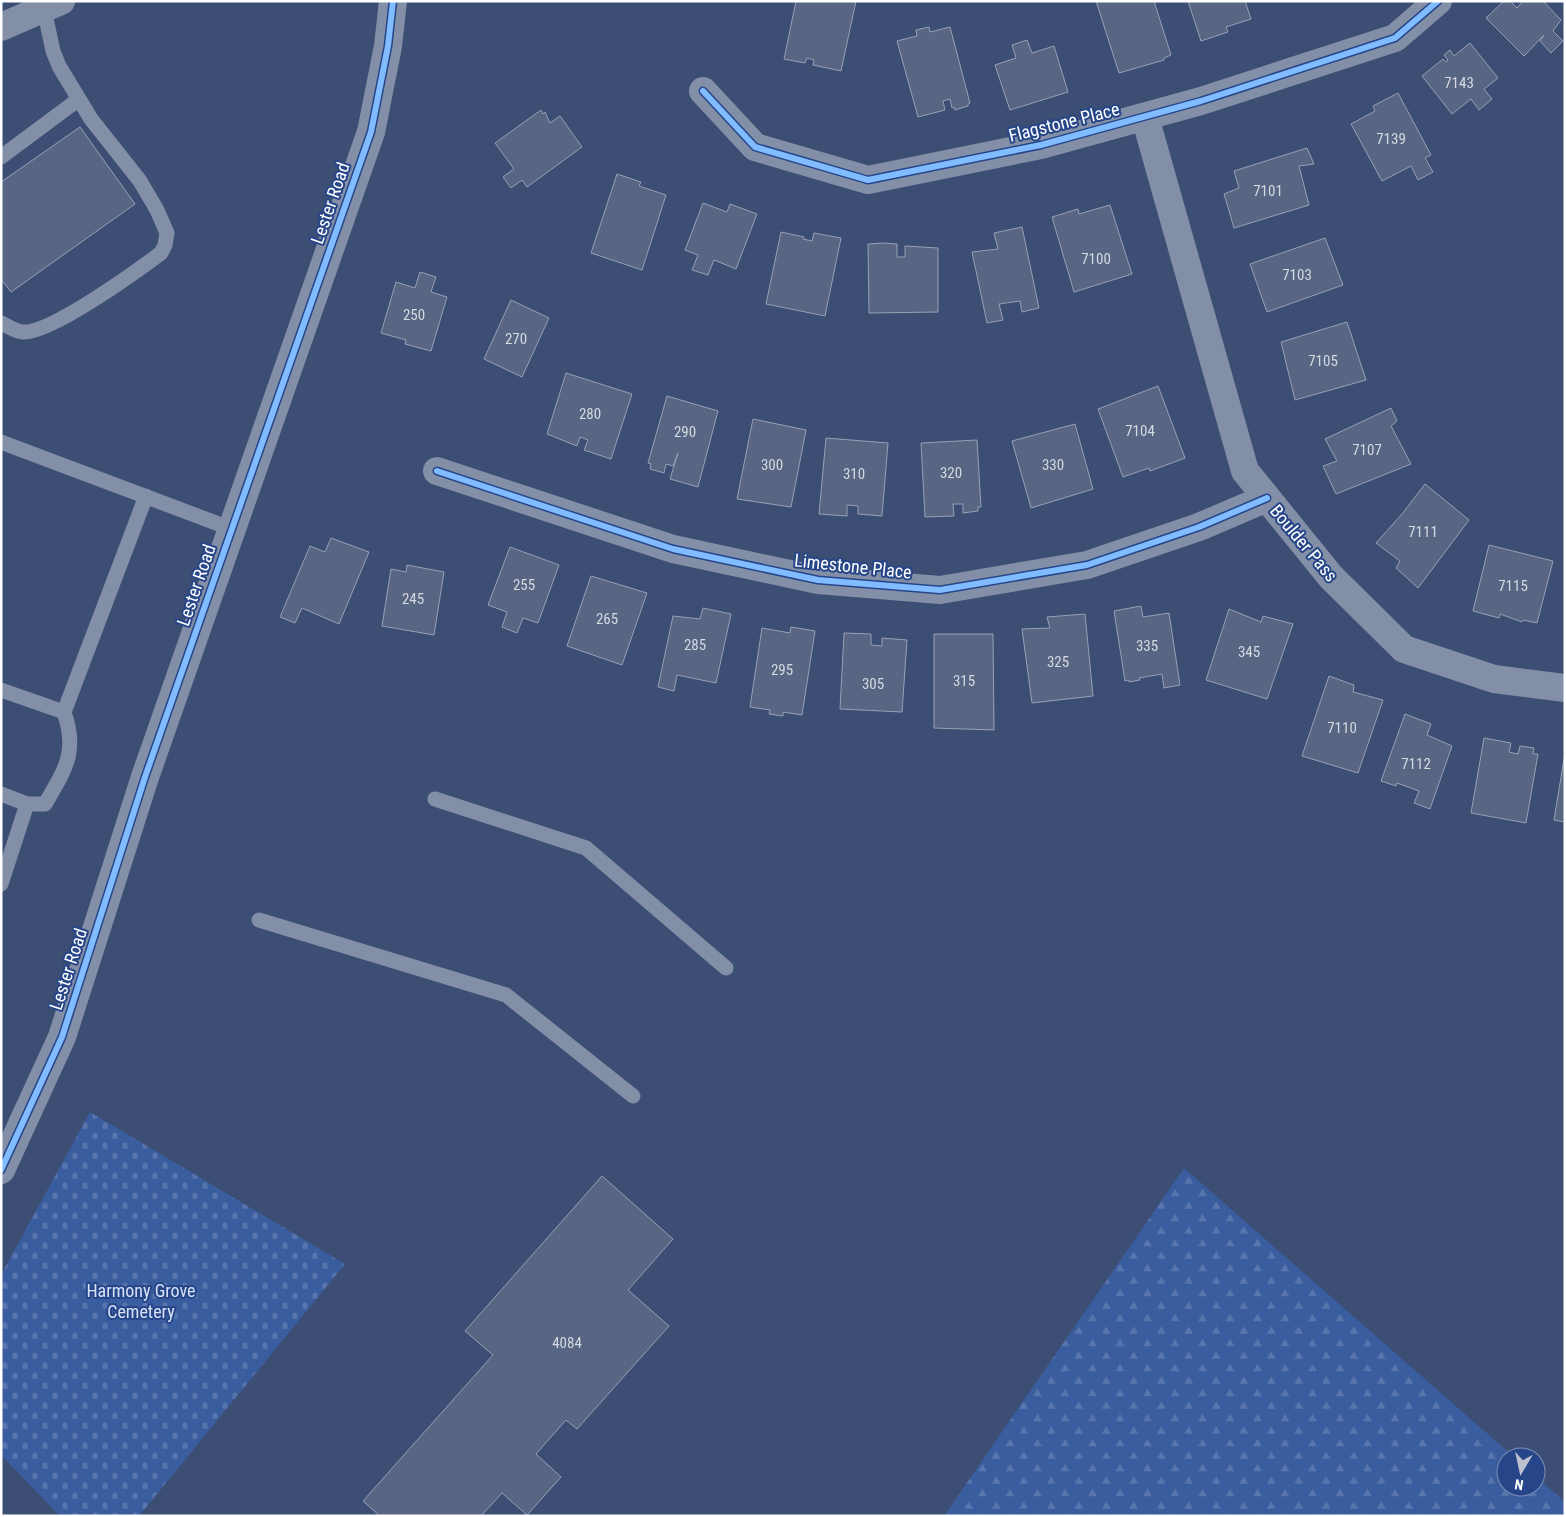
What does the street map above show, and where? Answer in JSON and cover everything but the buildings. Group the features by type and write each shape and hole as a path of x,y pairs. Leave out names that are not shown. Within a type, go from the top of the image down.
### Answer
{"street":[{"name":"Lester Road","path":"1,1170 62,1037 145,777 371,132 388,46 393,1"},
{"name":"Flagstone Place","path":"703,91 755,147 868,180 1041,145 1200,102 1396,38 1438,1"},
{"path":"1,27 44,6"},
{"name":"Boulder Pass","path":"1145,117 1245,471 1331,577 1404,649 1494,679 1565,688"},
{"name":"Limestone Place","path":"437,471 673,549 818,580 940,590 1087,565 1199,528 1267,498"}],"lane":[{"path":"1,323 23,332 38,329 104,293 161,253 165,245 167,232 140,181 90,118 78,99 53,51 44,6"},
{"path":"1,157 78,99"},
{"path":"1,442 232,529"},
{"path":"1,794 27,804 45,804 71,750 71,732 64,712 146,496"},
{"path":"1,690 64,712"},
{"path":"435,799 586,848 726,968"},
{"path":"1,884 27,804"},
{"path":"259,920 506,995 633,1096"}],"green space":[{"name":"Harmony Grove Cemetery","path":"90,1112 345,1264 139,1516 60,1516 1,1455 1,1275"},
{"path":"1184,1168 1503,1447 1496,1447 1496,1497 1546,1497 1546,1486 1565,1502 1565,1516 944,1516"}],"cycle path":[{"path":"1,1170 62,1037 145,777 371,132 388,46 393,1"},
{"path":"703,91 755,147 868,180 1041,145 1201,101 1395,38 1438,1"},
{"path":"437,471 673,549 818,580 940,590 1087,565 1199,527 1267,498"}]}
